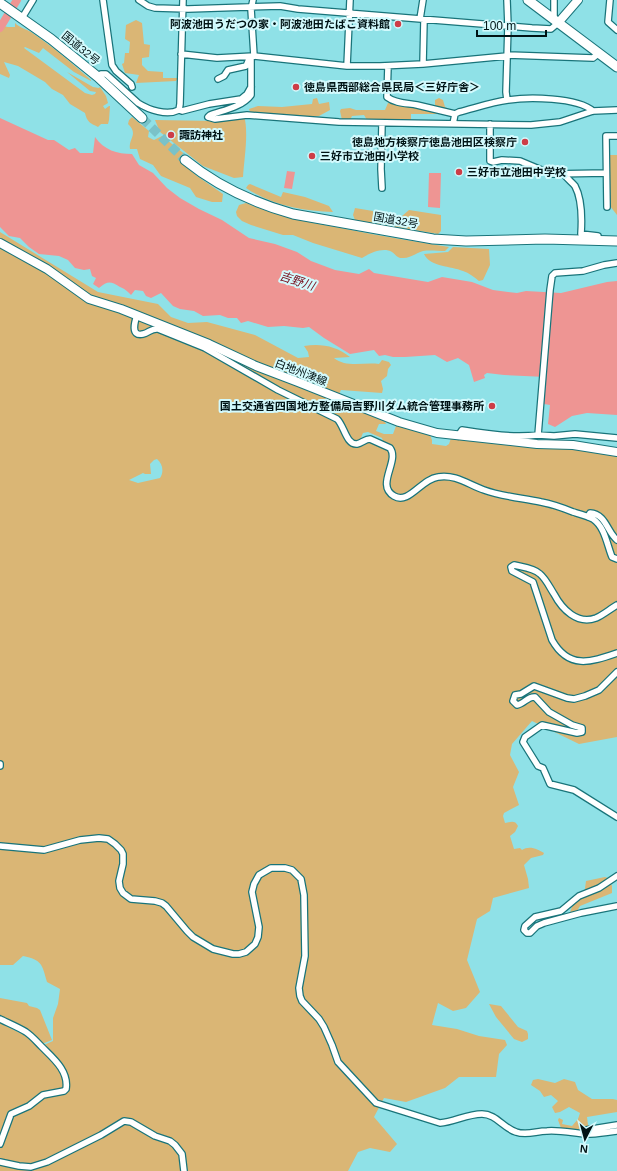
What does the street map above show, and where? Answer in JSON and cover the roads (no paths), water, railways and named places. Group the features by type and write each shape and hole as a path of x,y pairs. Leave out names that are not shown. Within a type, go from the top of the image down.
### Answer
{"main road":[{"path":"528,0 617,67"},
{"path":"556,21 578,0"},
{"name":"国道32号","path":"3,5 21,17 98,77 142,118"},
{"name":"国道32号","path":"185,160 207,177 237,193 267,206 293,214 433,239 466,242 545,239 617,241"},
{"name":"白地州津線","path":"0,243 47,269 84,296 95,301 137,315 209,344 256,366 388,419 430,431 458,436 537,444 573,445 617,452"}],"street":[{"path":"21,17 33,0"},
{"path":"103,0 112,65 116,71 131,84 132,87"},
{"path":"139,0 148,6 155,8 183,8 252,3 298,9 532,28 551,28 556,21 554,0"},
{"path":"183,0 180,107 182,111 209,104 241,99 247,94 251,87"},
{"path":"347,66 350,0"},
{"path":"423,0 423,64"},
{"path":"507,0 507,100"},
{"path":"610,0 608,22 617,30"},
{"path":"252,3 251,95 234,107 210,114 208,117 215,119 247,115 339,122 545,124 560,122 593,111 617,110"},
{"path":"181,54 217,58 251,56 347,66 423,64 507,55 593,58 598,54"},
{"path":"218,79 224,76 228,70 247,65 251,56"},
{"path":"388,66 386,90 387,97 398,103 415,105 455,114 507,100 545,99 570,101 593,111"},
{"path":"98,77 101,74 106,74 144,107 171,112 180,107"},
{"path":"453,124 455,114"},
{"path":"382,123 382,188"},
{"path":"490,124 490,161 520,161 551,174 606,173"},
{"path":"607,207 606,136 617,136"},
{"path":"564,174 575,187 579,197 581,234 598,236 598,241"},
{"path":"538,434 551,279 553,274 583,271 617,263"},
{"path":"137,315 134,328 138,334 144,334 153,329 158,329 205,348 278,390 337,420 342,425 348,438 352,442 357,444 370,439 390,448 393,458 387,484 391,494 394,497 399,498 410,496 424,482 430,479 444,476 454,477 493,493 550,504 588,516 600,526 612,557 617,559"},
{"path":"458,436 462,430 491,435 527,436 538,434 554,436 575,434 617,438"},
{"path":"588,516 592,513 602,517 611,534 617,540"},
{"path":"617,605 595,618 578,618 563,609 544,578 538,572 514,565 511,567 512,571 533,582 552,640 557,648 566,656 588,662 617,653"},
{"path":"617,672 603,687 585,696 574,699 567,698 534,686 521,694 515,695 513,701 517,705 534,696 549,712 572,725 582,728 582,732 577,733 542,725 525,737 523,740 524,745 538,766 542,768 550,784 574,790 617,817"},
{"path":"0,846 44,850 80,840 99,838 108,839 115,844 123,854 123,864 119,881 123,894 131,899 162,903 193,937 213,949 233,954 246,952 255,944 258,937 259,926 252,892 259,874 271,868 285,868 292,870 301,878 304,895 305,956 299,988 300,996 302,1001 319,1019 324,1027 340,1066 376,1103 440,1123 481,1114 493,1117 506,1128 520,1133 561,1130 585,1134 617,1131"},
{"path":"617,876 599,888 579,896 560,911 535,917 525,926 524,930 527,933 544,923 581,913 617,906"},
{"path":"0,1019 31,1036 60,1065 67,1085 64,1091 43,1095 29,1106 11,1114 0,1144"},
{"path":"0,1162 31,1167 47,1162 101,1135 124,1121 132,1122 155,1136 170,1141 175,1145 182,1154 184,1171"},
{"path":"585,1134 586,1130 617,1125"}],"water":[{"name":"吉野川","path":"0,118 48,140 54,140 69,150 75,148 80,153 93,153 95,137 102,145 111,150 132,154 139,165 153,173 167,188 180,198 222,220 249,238 275,244 297,252 311,261 335,270 359,274 369,269 374,273 428,282 442,277 472,282 493,290 517,293 526,291 561,293 617,281 617,415 587,413 572,416 555,427 548,424 550,405 544,404 546,377 487,373 484,375 485,378 474,382 469,365 458,358 447,362 435,355 405,357 385,355 379,356 374,350 350,354 309,327 268,327 248,321 241,323 237,318 228,318 220,315 203,316 194,311 180,309 173,306 161,293 151,298 146,296 143,291 135,290 131,295 127,291 109,283 99,288 93,284 96,278 92,276 90,269 84,270 75,268 68,260 59,256 39,254 20,238 9,236 0,227"},
{"path":"287,171 295,172 292,189 284,188"},
{"path":"429,173 441,173 440,208 428,207"}],"waterway":[{"path":"0,28 17,0"}],"tunnel":[{"path":"142,118 185,160"}],"place":[{"name":"阿波池田うだつの家・阿波池田たばこ資料館","path":"398,24"},
{"name":"徳島県西部総合県民局＜三好庁舎＞","path":"296,87"},
{"name":"諏訪神社","path":"171,135"},
{"name":"徳島地方検察庁徳島池田区検察庁","path":"525,142"},
{"name":"三好市立池田小学校","path":"312,156"},
{"name":"三好市立池田中学校","path":"459,172"},
{"name":"国土交通省四国地方整備局吉野川ダム統合管理事務所","path":"492,406"}]}
